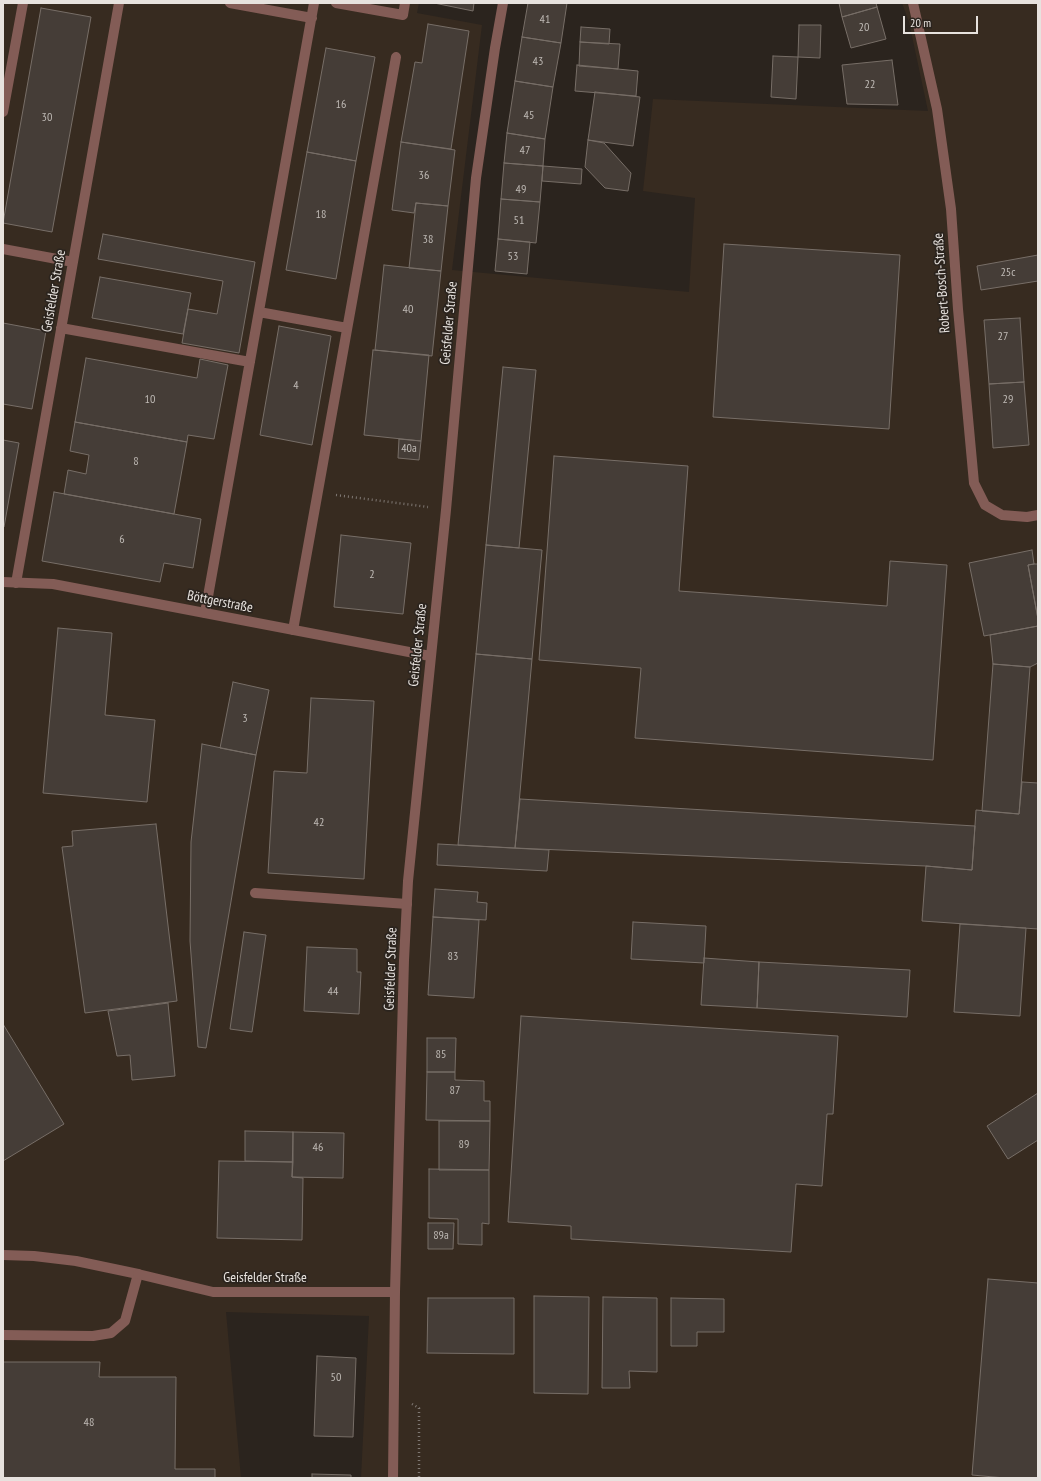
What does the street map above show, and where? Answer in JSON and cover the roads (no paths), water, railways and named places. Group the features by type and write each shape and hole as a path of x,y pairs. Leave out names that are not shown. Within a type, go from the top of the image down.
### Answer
{"street":[{"path":"3,112 23,3"},
{"name":"Geisfelder Straße","path":"16,583 119,3"},
{"path":"230,3 312,18"},
{"path":"205,613 314,3"},
{"path":"336,3 403,15 405,3"},
{"name":"Geisfelder Straße","path":"393,1478 395,1292 404,960 407,904 430,656 446,510 476,178 502,3"},
{"name":"Robert-Bosch-Straße","path":"913,3 937,108 951,209 958,309 974,483 985,505 1002,515 1027,517 1038,515"},
{"path":"293,630 396,57"},
{"path":"3,249 73,262"},
{"path":"259,312 347,328"},
{"path":"61,328 250,362"},
{"name":"Böttgerstraße","path":"3,582 53,584 430,656"},
{"path":"255,893 407,904"},
{"name":"Geisfelder Straße","path":"3,1255 34,1256 76,1261 213,1292 395,1292"},
{"path":"3,1335 93,1336 110,1333 125,1321 138,1274"}]}
